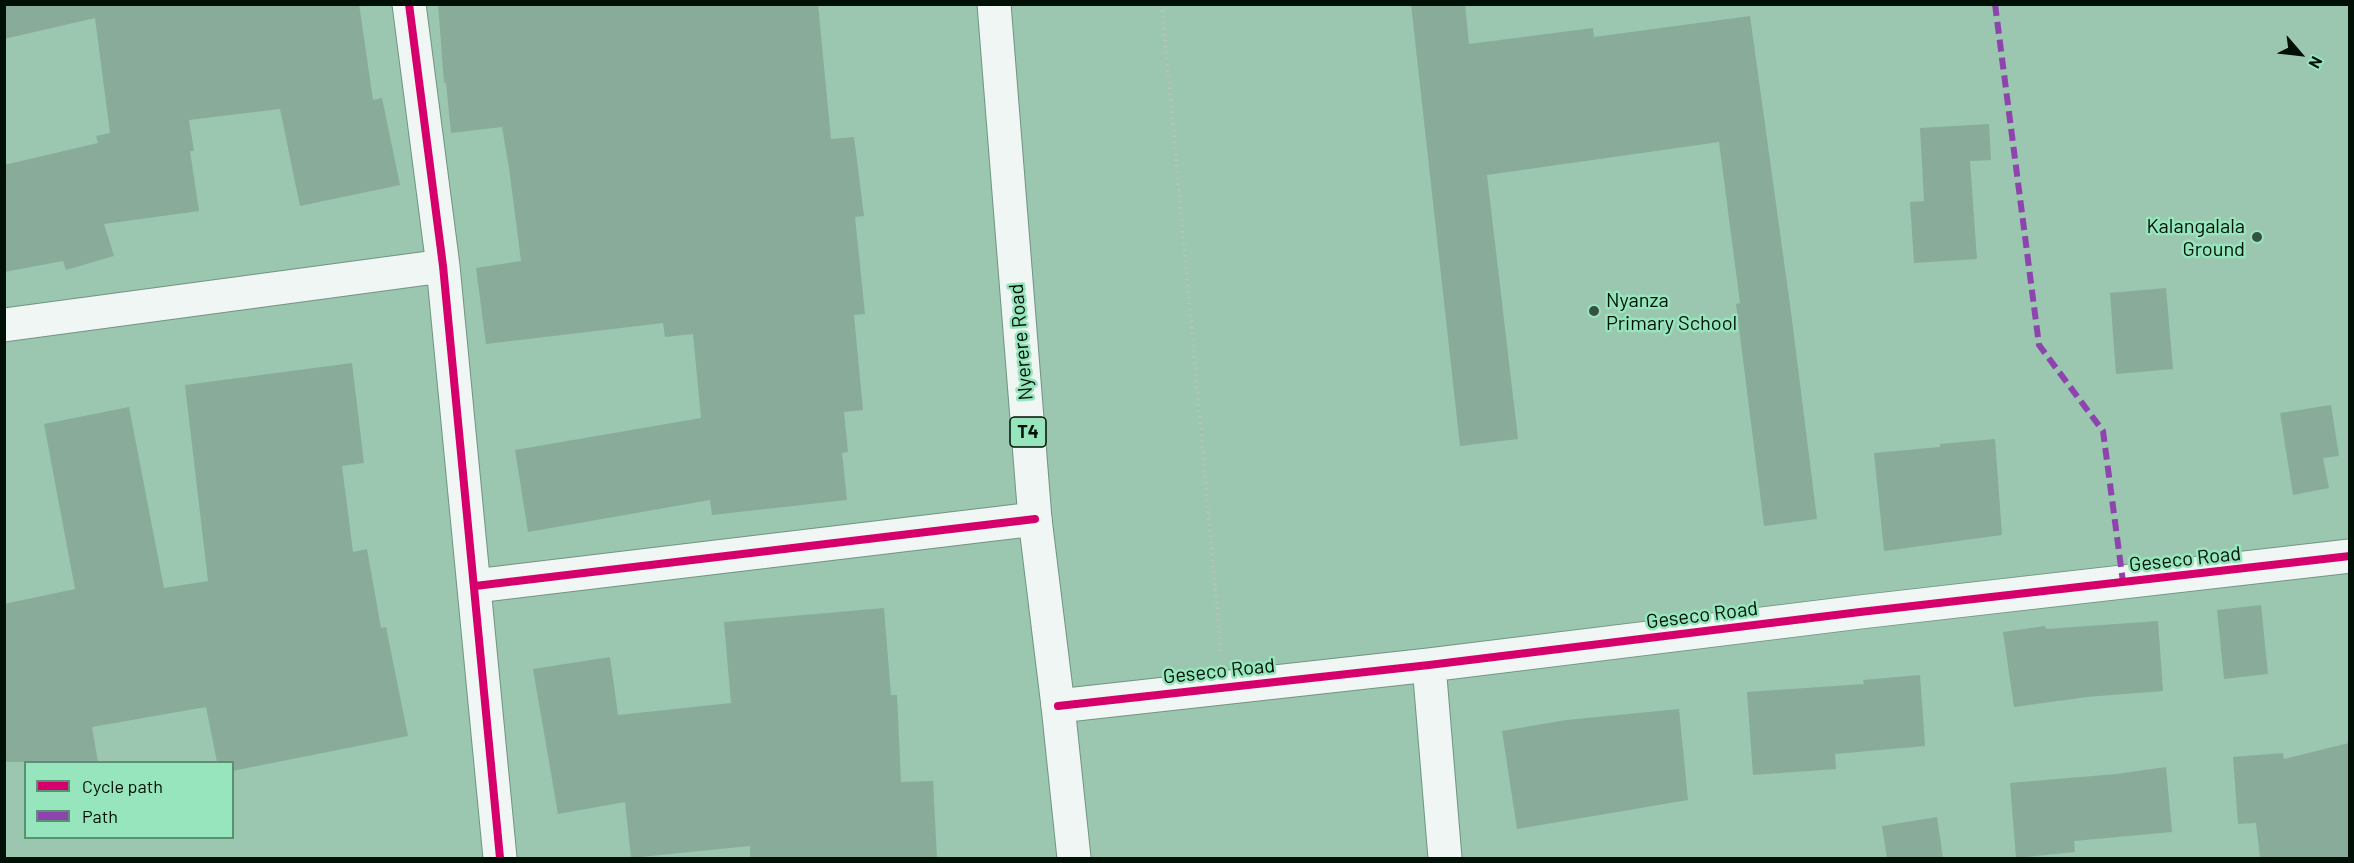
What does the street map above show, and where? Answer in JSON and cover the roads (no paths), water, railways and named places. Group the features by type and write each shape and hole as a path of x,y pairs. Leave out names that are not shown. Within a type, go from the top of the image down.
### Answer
{"main road":[{"path":"409,4 443,266 500,858"},
{"name":"Nyerere Road","path":"994,4 1035,519 1074,858"},
{"path":"4,325 443,266"},
{"path":"475,586 1035,519"},
{"name":"Geseco Road","path":"1058,706 1429,665 2349,555"},
{"path":"1429,665 1445,858"}],"place":[{"name":"Kalangalala Ground","path":"2257,237"},
{"name":"Nyanza Primary School","path":"1594,311"}]}
